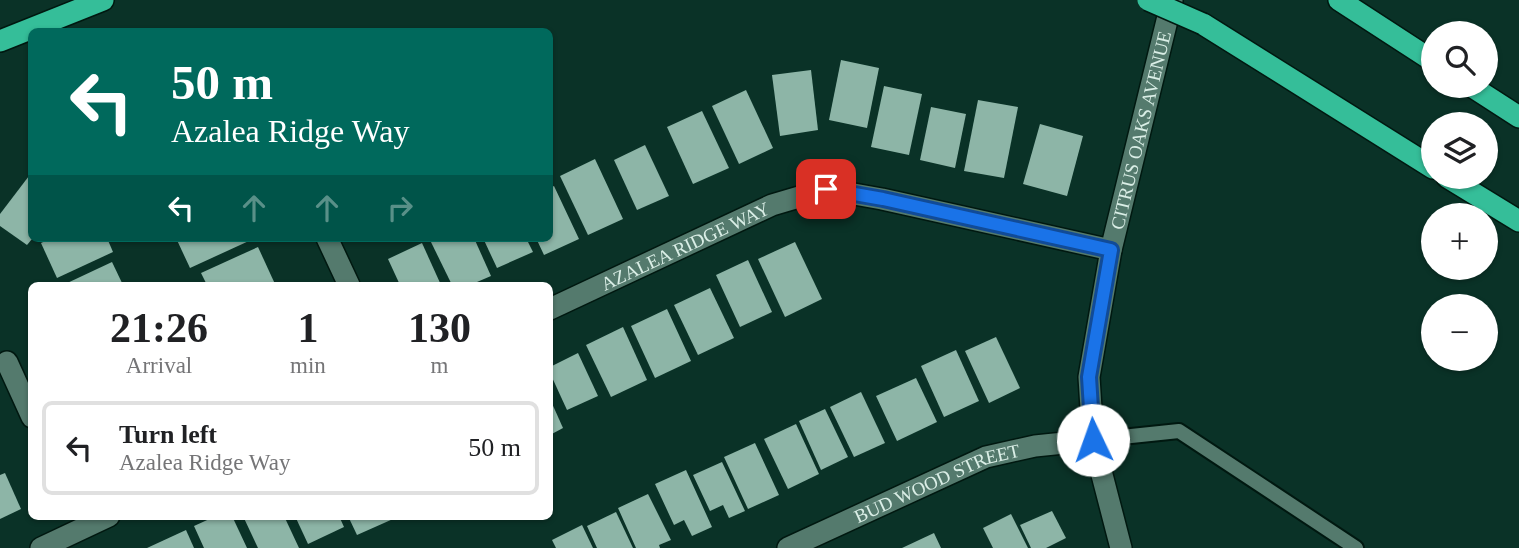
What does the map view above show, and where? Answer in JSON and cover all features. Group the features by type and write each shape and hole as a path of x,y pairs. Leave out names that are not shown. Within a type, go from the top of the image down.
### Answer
{"highway":[{"path":"33,28 103,0"},
{"path":"1148,0 1203,24 1421,160"},
{"path":"1339,0 1421,53"},
{"path":"0,41 28,30"},
{"path":"1490,98 1519,117"},
{"path":"1466,189 1519,222"}],"street":[{"name":"CITRUS OAKS AVENUE","path":"1121,548 1093,440 1089,377 1111,250 1172,0"},
{"name":"AZALEA RIDGE WAY","path":"553,308 772,205 826,189 883,199 1111,250"},
{"path":"329,242 348,282"},
{"path":"7,362 28,408"},
{"name":"BUD WOOD STREET","path":"788,548 986,457 1035,446 1093,440"},
{"path":"41,548 78,523"}],"lane":[{"path":"1093,440 1179,431 1356,548"}],"building":[{"path":"841,60 879,68 867,128 829,120"},
{"path":"811,70 818,130 780,136 772,75"},
{"path":"884,86 922,94 909,155 871,147"},
{"path":"746,90 773,148 739,164 712,106"},
{"path":"978,100 1018,107 1004,178 964,171"},
{"path":"931,107 966,114 955,168 920,160"},
{"path":"702,111 729,168 693,184 667,127"},
{"path":"1040,124 1083,136 1067,196 1023,184"},
{"path":"645,145 669,196 637,210 614,160"},
{"path":"595,159 623,219 588,235 560,176"},
{"path":"28,177 30,242 27,245 0,226 0,214"},
{"path":"553,186 579,239 544,255 538,242 553,242"},
{"path":"109,242 113,252 57,278 41,243"},
{"path":"178,242 247,242 190,268"},
{"path":"431,242 476,242 491,276 477,282 451,282"},
{"path":"485,242 528,242 533,252 497,268"},
{"path":"795,242 822,299 785,317 758,259"},
{"path":"422,243 440,282 399,282 388,259"},
{"path":"258,247 274,282 206,282 201,273"},
{"path":"748,260 772,312 740,327 716,275"},
{"path":"112,262 122,282 69,282"},
{"path":"710,288 734,338 698,355 674,305"},
{"path":"667,309 691,361 655,378 631,326"},
{"path":"623,327 647,380 611,397 586,345"},
{"path":"996,337 1020,388 989,403 965,351"},
{"path":"956,350 979,401 944,417 921,366"},
{"path":"578,353 598,396 567,410 553,380 553,366"},
{"path":"916,378 937,422 897,441 876,396"},
{"path":"861,392 885,443 854,457 830,407"},
{"path":"553,406 563,428 553,433"},
{"path":"825,409 848,457 821,470 799,421"},
{"path":"796,424 819,474 788,489 764,439"},
{"path":"755,443 779,495 748,509 724,457"},
{"path":"722,462 745,511 729,518 723,505 710,511 693,475"},
{"path":"686,470 712,527 692,536 684,520 674,525 655,484"},
{"path":"5,473 21,509 0,519 0,475"},
{"path":"648,494 671,540 659,545 660,548 636,548 618,508"},
{"path":"1052,511 1066,538 1046,548 1031,548 1020,525"},
{"path":"616,512 633,548 597,548 587,526"},
{"path":"1011,514 1028,548 993,548 983,528"},
{"path":"207,520 234,520 247,548 204,548 194,526"},
{"path":"245,520 286,520 299,548 258,548"},
{"path":"297,520 341,520 344,527 308,544"},
{"path":"350,520 391,520 357,535"},
{"path":"582,525 593,548 556,548 552,540"},
{"path":"186,530 194,548 147,548"},
{"path":"934,533 941,548 902,548"}],"route":[{"path":"826,189 883,199 1111,250 1089,377 1093,440"}]}
